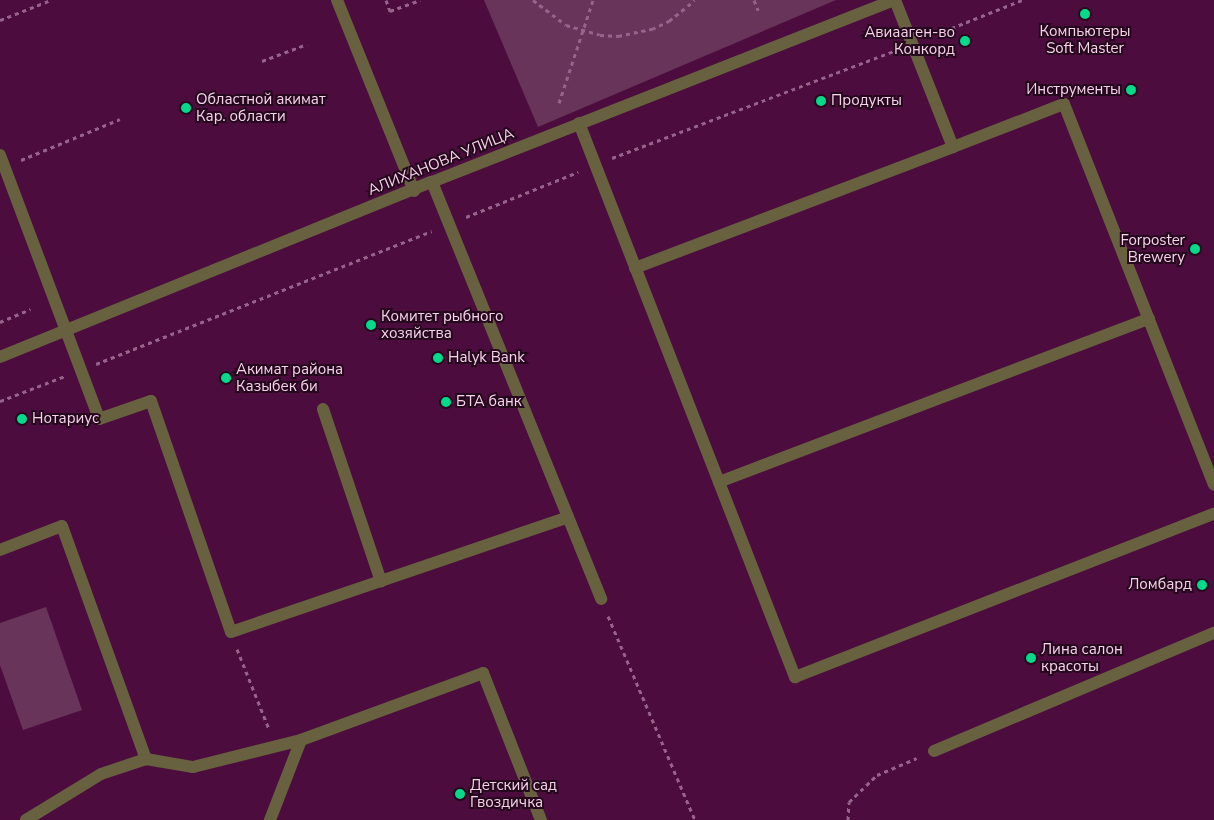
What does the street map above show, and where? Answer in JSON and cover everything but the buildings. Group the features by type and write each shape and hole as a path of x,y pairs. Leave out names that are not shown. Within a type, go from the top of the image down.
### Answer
{"street":[{"path":"337,0 414,191"},
{"path":"895,0 953,147"},
{"name":"АЛИХАНОВА УЛИЦА","path":"0,357 579,123 895,0"},
{"path":"635,268 1064,104 1214,485"},
{"path":"579,123 795,677 1214,514"},
{"path":"0,155 68,329 100,419 151,400 231,632 568,517"},
{"path":"432,182 601,599"},
{"path":"719,482 1149,319"},
{"path":"323,409 381,581"},
{"path":"0,550 62,526 146,759"},
{"path":"934,751 1214,634"},
{"path":"26,820 101,774 146,759 193,767 301,740 483,673 541,820"},
{"path":"270,820 301,740"}],"path":[{"path":"0,20 51,0"},
{"path":"386,0 390,10 420,0"},
{"path":"534,0 566,26 600,35 636,34 668,22 695,0"},
{"path":"559,103 592,0"},
{"path":"754,0 758,10"},
{"path":"0,401 595,165 1022,0"},
{"path":"262,61 307,44"},
{"path":"5,167 120,119"},
{"path":"0,322 30,309"},
{"path":"601,599 695,820"},
{"path":"231,632 276,746"},
{"path":"848,820 848,802 877,775 934,751"}],"shaded area":[{"path":"484,0 836,0 538,127"},
{"path":"46,607 82,710 23,730 0,665 0,623"}],"place":[{"name":"Компьютеры Soft Master","path":"1085,14"},
{"name":"Авиааген-во Конкорд","path":"965,41"},
{"name":"Инструменты","path":"1131,90"},
{"name":"Продукты","path":"821,101"},
{"name":"Областной акимат Кар. области","path":"186,108"},
{"name":"Forposter Brewery","path":"1195,249"},
{"name":"Комитет рыбного хозяйства","path":"371,325"},
{"name":"Halyk Bank","path":"438,358"},
{"name":"Акимат района Казыбек би","path":"226,378"},
{"name":"БТА банк","path":"446,402"},
{"name":"Нотариус","path":"22,419"},
{"name":"Ломбард","path":"1202,585"},
{"name":"Лина салон красоты","path":"1031,658"},
{"name":"Детский сад Гвоздичка","path":"460,794"}]}
